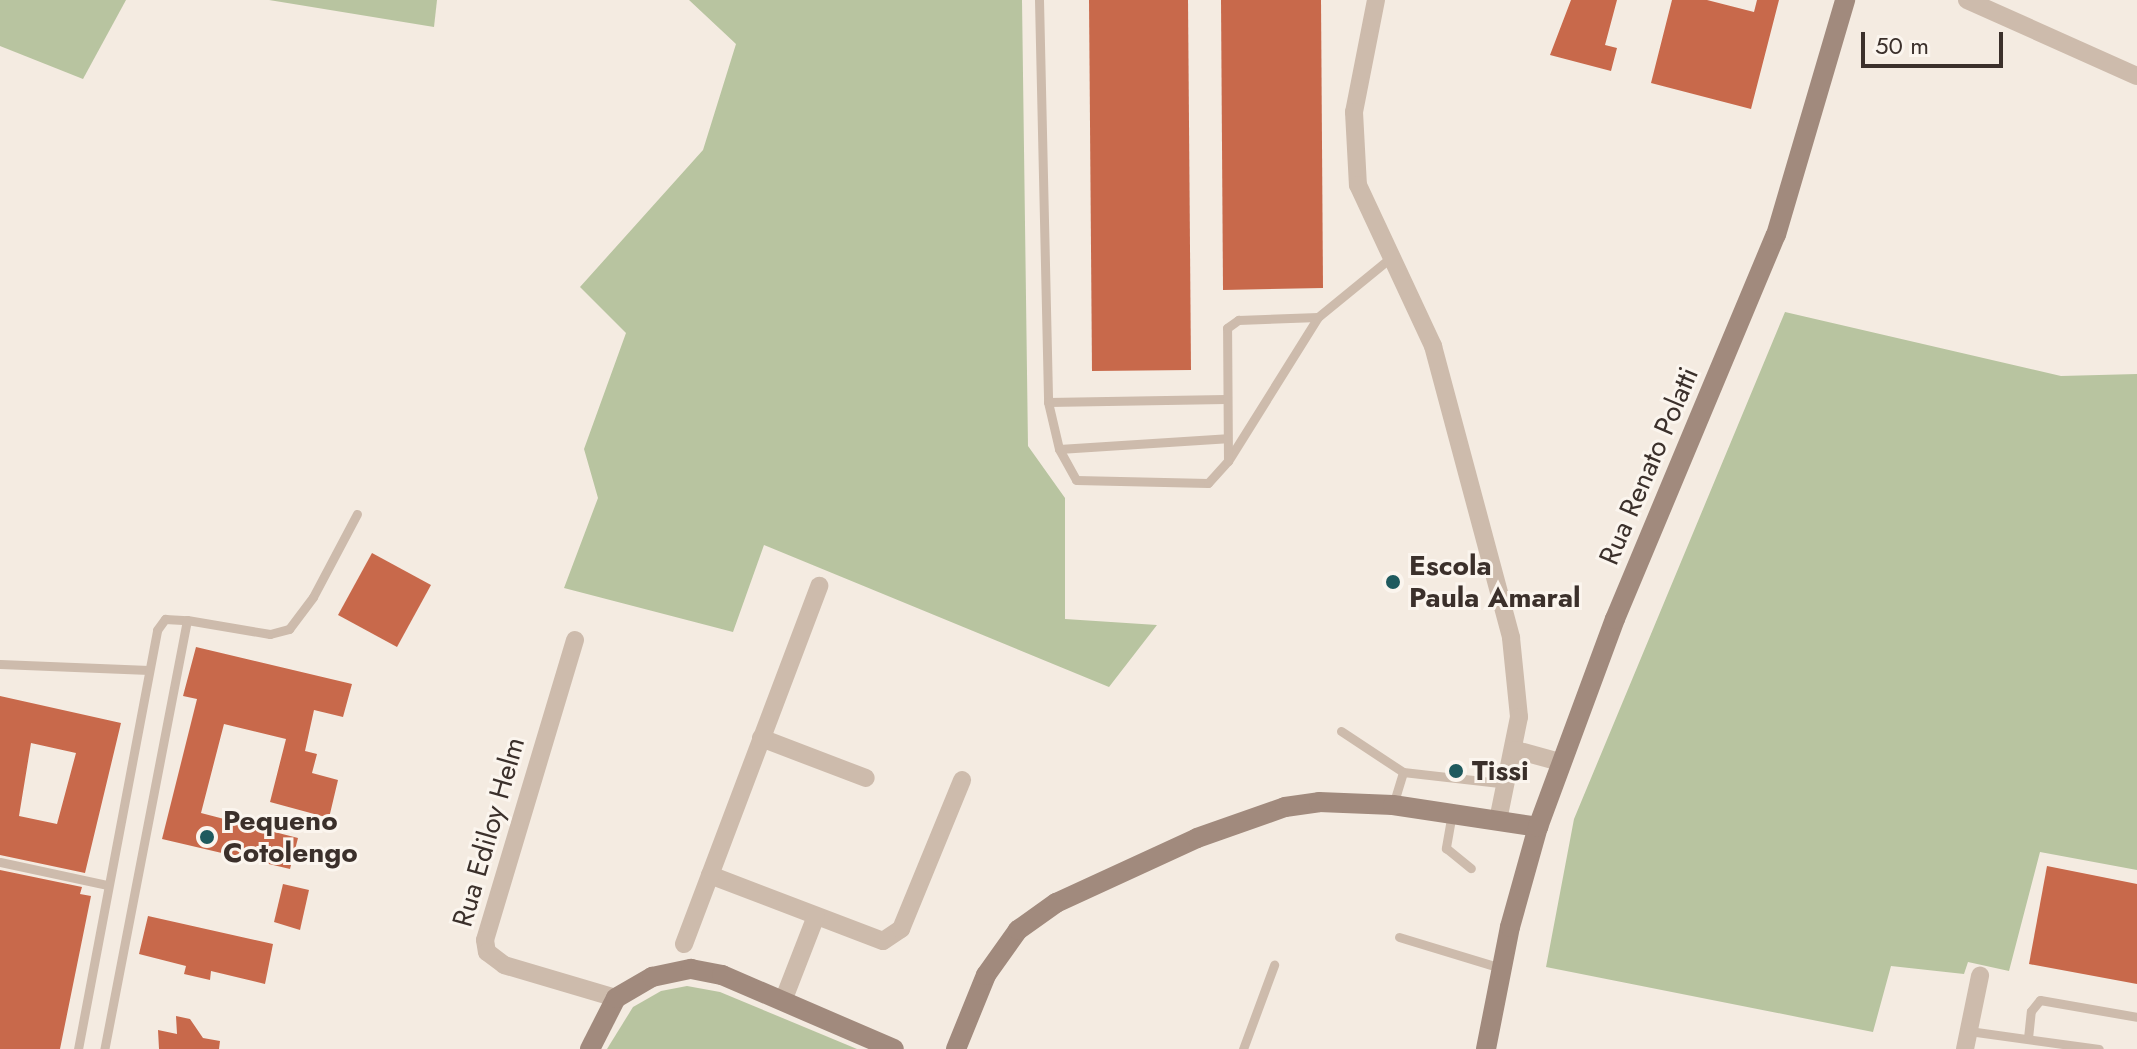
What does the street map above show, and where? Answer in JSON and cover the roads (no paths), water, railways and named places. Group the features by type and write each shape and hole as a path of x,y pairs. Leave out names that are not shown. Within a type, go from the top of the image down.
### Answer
{"main road":[{"name":"Rua Renato Polatti","path":"1486,1049 1501,968 1538,827 1560,762 1776,235 1845,0"},
{"path":"956,1049 1001,950 1018,930 1056,903 1197,838 1285,807 1319,802 1393,805 1538,827"},
{"path":"590,1049 616,998 652,977 691,969 722,975 894,1049"}],"street":[{"path":"1376,0 1357,83 1353,148 1363,199 1441,368 1499,589 1517,678 1516,750 1498,820"},
{"path":"1967,0 2137,76"},
{"path":"684,944 819,586"},
{"name":"Rua Ediloy Helm","path":"575,640 485,940 487,952 504,965 616,998"},
{"path":"761,738 866,778"},
{"path":"1516,750 1560,762"},
{"path":"710,875 874,939 894,937 962,780"},
{"path":"783,1001 816,916"},
{"path":"1967,1040 1980,976"}],"lane":[{"path":"1039,0 1048,402 1059,449 1070,475 1086,483 1200,485 1228,461 1318,317 1389,259"},
{"path":"1228,461 1225,399 1230,323 1318,317"},
{"path":"1048,402 1225,399"},
{"path":"1059,449 1227,438"},
{"path":"78,1049 107,885 160,623 187,620 270,634 289,629 313,597 357,514"},
{"path":"104,1049 187,620"},
{"path":"0,664 149,670"},
{"path":"1341,731 1403,772 1508,784"},
{"path":"1393,805 1403,772"},
{"path":"1452,813 1446,848 1471,868"},
{"path":"0,862 107,885"},
{"path":"1399,937 1501,968"},
{"path":"1243,1049 1274,965"},
{"path":"2028,1038 2031,1011 2040,1000 2137,1017"},
{"path":"1967,1040 2028,1038 2099,1049"}],"place":[{"name":"Escola Paula Amaral","path":"1393,582"},
{"name":"Tissi","path":"1456,771"},
{"name":"Pequeno Cotolengo","path":"207,837"}]}
